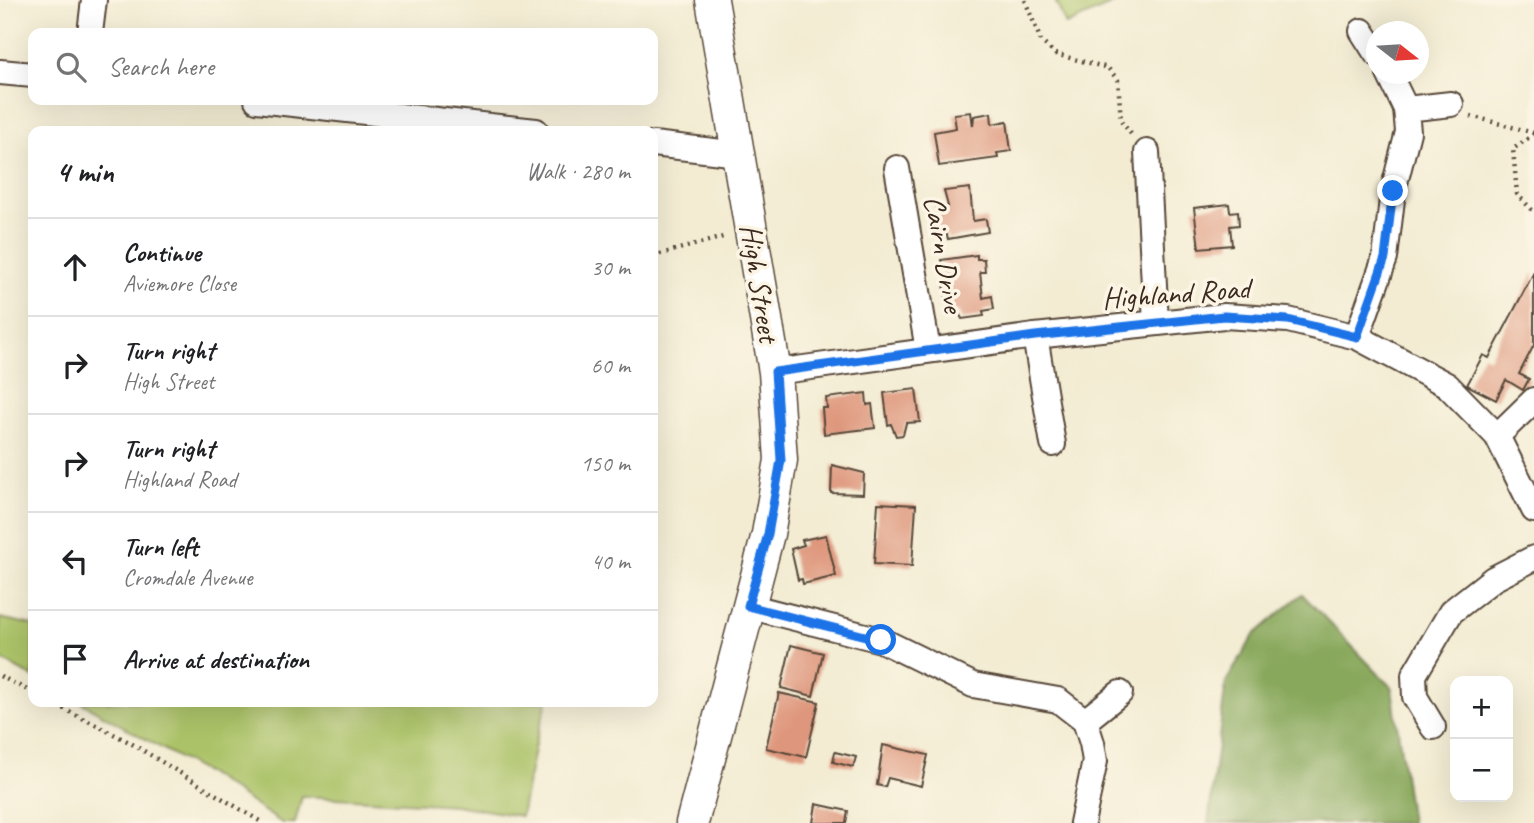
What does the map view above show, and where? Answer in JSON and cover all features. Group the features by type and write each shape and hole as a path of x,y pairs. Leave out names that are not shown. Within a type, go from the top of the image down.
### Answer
{"street":[{"path":"91,28 94,0"},
{"name":"High Street","path":"692,823 768,534 781,460 775,372 712,0"},
{"path":"1363,31 1366,36"},
{"path":"0,72 28,75"},
{"path":"1357,337 1385,258 1393,191 1408,132 1406,109 1394,84"},
{"path":"1406,109 1451,104"},
{"path":"302,105 491,126"},
{"path":"658,145 739,154"},
{"path":"1147,152 1156,323"},
{"name":"Cairn Drive","path":"897,168 929,350"},
{"name":"Highland Road","path":"775,372 1035,336 1224,316 1288,320 1357,337 1447,385 1497,436 1534,510"},
{"path":"1035,336 1053,444"},
{"path":"1497,436 1534,400"},
{"path":"1433,727 1415,697 1414,675 1451,612 1493,579 1534,558"},
{"path":"748,606 881,640 973,685 1058,700 1085,721 1094,761 1082,823"},
{"path":"1085,721 1120,693"}],"path":[{"path":"1025,0 1041,41 1055,54 1090,61 1108,68 1118,80 1121,121 1147,152"},
{"path":"1451,104 1461,114 1534,134"},
{"path":"1534,134 1513,149 1517,194 1534,212"},
{"path":"658,255 751,231"},
{"path":"0,676 28,690"},
{"path":"61,707 129,742 263,823"}],"green space":[{"path":"1055,0 1121,0 1066,25"},
{"path":"1302,594 1392,688 1411,823 1208,823 1226,682 1254,635"},
{"path":"0,618 28,624 28,674 0,659"},
{"path":"89,707 546,707 536,739 521,816 455,805 302,796 295,823 282,823 218,780"}],"building":[{"path":"971,112 973,126 974,116 991,113 992,124 1007,121 1011,151 997,153 998,158 939,166 934,132 956,128 954,114"},
{"path":"970,188 973,221 986,219 988,232 948,239 947,235 939,237 936,207 948,206 944,191"},
{"path":"1229,204 1230,212 1238,211 1239,225 1230,226 1232,245 1199,248 1194,208"},
{"path":"977,255 977,259 984,259 985,272 980,272 983,298 992,296 994,309 983,311 984,316 962,319 958,311 948,312 944,283 953,282 952,275 943,276 941,260"},
{"path":"1534,272 1534,345 1519,374 1529,379 1523,390 1506,380 1496,400 1467,385 1483,355 1489,358"},
{"path":"916,389 920,422 906,423 903,435 896,436 891,424 888,425 884,393"},
{"path":"866,393 867,405 872,404 875,428 824,434 822,408 827,408 826,398"},
{"path":"832,465 864,473 863,494 831,493"},
{"path":"878,503 916,505 912,566 874,564"},
{"path":"826,535 836,576 803,584 802,579 798,580 791,549 804,545 802,540"},
{"path":"791,645 823,653 813,696 781,688"},
{"path":"779,693 819,702 806,757 766,748"},
{"path":"883,745 928,755 921,786 888,778 885,787 877,785"},
{"path":"835,752 856,757 853,767 833,762"},
{"path":"816,804 848,811 846,823 813,823"}],"route":[{"path":"881,640 748,606 768,534 781,460 775,372 1035,336 1224,316 1288,320 1357,337 1385,258 1393,191"}]}
